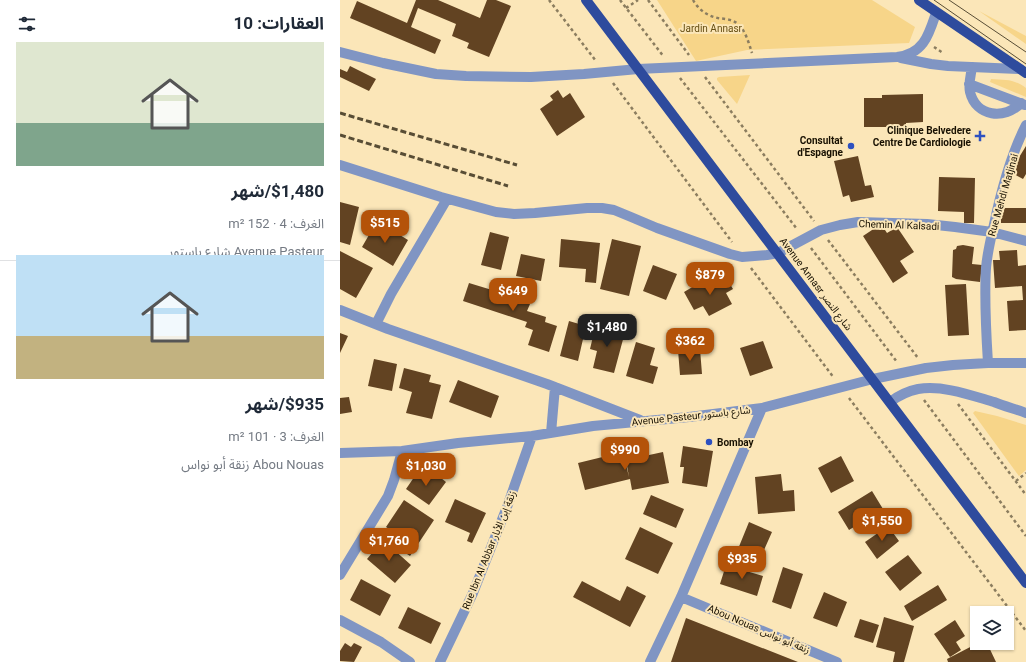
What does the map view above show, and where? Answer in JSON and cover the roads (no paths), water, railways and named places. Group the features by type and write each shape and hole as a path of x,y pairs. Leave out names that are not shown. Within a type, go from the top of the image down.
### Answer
{"main road":[{"name":"Avenue Annasr شارع النصر","path":"586,0 1026,583"},
{"path":"919,0 1023,71"}],"street":[{"path":"340,52 436,74 531,77 672,67 898,57 910,54 921,46 928,36 936,13"},
{"path":"898,57 931,64 1023,71"},
{"path":"972,67 969,84 970,90 975,103 985,111 1004,114 1024,104"},
{"path":"969,84 1024,104"},
{"name":"Rue Mehdi Matjinai","path":"988,363 985,302 986,266 997,208 1015,151 1026,125"},
{"path":"340,165 447,199 496,212 514,214 602,208 614,210 657,228 730,254 742,257 778,253"},
{"path":"376,324 395,287 447,199"},
{"name":"Chemin Al Kalsadi","path":"778,253 821,230 858,222 927,224 992,232 1026,241"},
{"path":"340,310 555,387 643,421"},
{"name":"Avenue Pasteur شارع باستور","path":"340,453 402,450 532,436 593,426 689,417 762,408 873,379 926,368 988,363 1026,363"},
{"path":"551,433 555,387"},
{"path":"890,402 906,392 916,389 947,389 981,398 1026,413"},
{"path":"650,662 681,597 762,408"},
{"name":"Rue Ibn Al Abbar زنقة إبن الأبار","path":"440,662 473,593 507,507 532,436"},
{"path":"340,575 388,496 402,450"},
{"name":"Abou Nouas زنقة أبو نواس","path":"681,597 837,662"},
{"path":"340,620 381,642 410,662"}],"tram line":[{"path":"934,0 1026,64"},
{"path":"949,0 1026,52"}],"railway":[{"path":"340,113 517,165"},
{"path":"340,135 508,186"}],"place":[{"name":"Clinique Belvedere Centre De Cardiologie","path":"980,136"},
{"name":"Consultat d'Espagne","path":"851,146"},
{"name":"Bombay","path":"709,442"}],"park label":[{"name":"Jardin Annasr","path":"711,28"}]}
